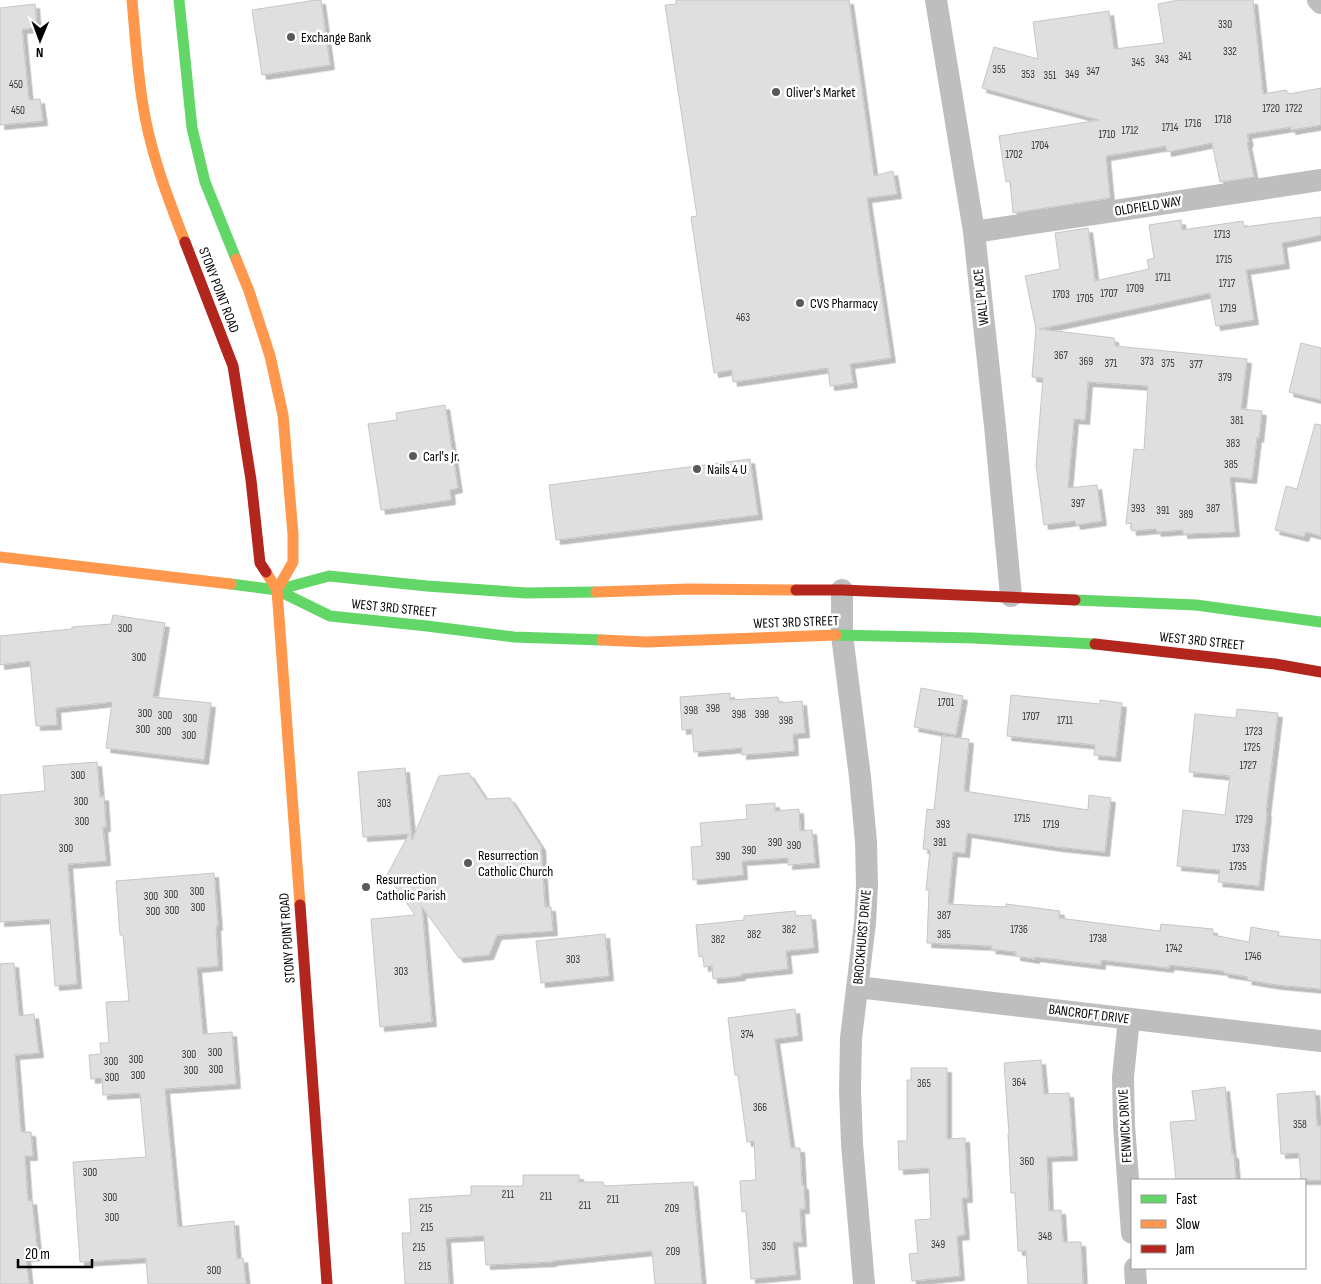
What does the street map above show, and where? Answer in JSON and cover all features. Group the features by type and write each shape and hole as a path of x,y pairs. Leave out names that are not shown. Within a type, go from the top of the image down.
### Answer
{"main road":[{"name":"STONY POINT ROAD","path":"132,0 142,100 151,144 168,202 233,366 260,563 277,590 327,1284"},
{"name":"STONY POINT ROAD","path":"179,0 192,128 200,164 218,216 249,291 270,356 283,414 293,562 277,590"},
{"name":"WEST 3RD STREET","path":"0,557 277,590 330,616 514,636 646,642 842,635 973,638 1093,644 1266,663 1321,672"},
{"name":"WEST 3RD STREET","path":"277,590 329,576 427,586 526,593 688,589 842,590 1196,605 1321,622"}],"street":[{"name":"WALL PLACE","path":"936,0 974,232 1011,596"},
{"path":"1318,0 1321,3"},
{"name":"OLDFIELD WAY","path":"974,232 1321,180"},
{"name":"BROCKHURST DRIVE","path":"842,590 842,635 860,777 866,842 867,895 851,1038 850,1090 852,1144 864,1284"},
{"name":"BANCROFT DRIVE","path":"857,988 1321,1041"},
{"name":"FENWICK DRIVE","path":"1129,1019 1123,1077 1124,1125 1131,1220"},
{"path":"1135,1269 1136,1284"}],"building":[{"name":"Exchange Bank","path":"321,0 330,65 262,75 252,10"},
{"path":"676,0 849,0 874,176 893,171 897,194 867,198 891,358 850,364 853,383 830,386 828,368 733,382 732,370 714,373 691,217 697,216 665,5 676,4"},
{"path":"1179,0 1253,0 1263,94 1286,90 1289,94 1321,88 1321,125 1291,130 1291,127 1247,134 1254,177 1220,182 1212,143 1167,152 1166,146 1106,156 1110,198 1013,213 1010,181 1006,182 999,136 1099,120 982,88 994,47 1038,59 1033,22 1109,11 1114,49 1164,43 1158,4"},
{"path":"35,4 37,28 22,29 29,100 40,99 43,121 0,125 0,8"},
{"path":"1321,217 1321,235 1282,243 1285,264 1246,270 1254,320 1216,326 1210,293 1039,329 1114,338 1115,346 1247,359 1241,409 1262,411 1252,479 1230,477 1235,532 1183,534 1183,530 1157,532 1156,529 1132,531 1131,523 1126,524 1134,449 1144,450 1148,386 1088,382 1085,420 1074,419 1068,488 1097,485 1102,521 1076,525 1075,521 1044,525 1036,466 1043,378 1032,377 1036,329 1025,276 1060,269 1055,233 1088,228 1095,281 1149,269 1147,260 1154,258 1149,225 1181,220 1182,230 1243,221 1244,227"},
{"path":"1301,343 1321,348 1321,400 1289,392"},
{"name":"Carl's Jr.","path":"445,405 458,488 450,490 451,500 381,510 368,424 397,420 396,413"},
{"path":"1315,424 1321,425 1321,536 1306,532 1304,537 1275,530 1286,486 1297,489"},
{"path":"750,459 758,515 556,540 549,485"},
{"path":"113,615 165,623 153,697 211,703 204,760 106,748 112,702 56,708 57,725 36,726 30,661 0,665 0,636 111,624"},
{"path":"921,688 963,696 956,735 914,727"},
{"path":"730,693 730,700 778,697 779,703 802,701 805,733 793,734 794,751 742,755 742,748 694,752 692,729 682,730 680,697"},
{"path":"1011,695 1100,704 1100,700 1122,703 1116,757 1094,755 1095,745 1007,736"},
{"path":"1237,709 1278,713 1259,886 1218,882 1220,870 1177,866 1183,810 1225,815 1230,776 1189,772 1195,714 1236,718"},
{"path":"942,736 969,739 964,791 1088,810 1089,795 1111,798 1105,852 1057,847 967,833 965,853 953,852 948,904 1006,907 1006,904 1060,911 1059,918 1160,931 1161,924 1213,929 1213,935 1249,942 1251,927 1279,932 1278,936 1321,940 1321,989 1247,980 1248,977 1224,973 1224,971 1169,965 1169,968 1101,960 1101,965 1035,957 1035,959 1016,956 1016,952 991,949 992,946 927,943 929,890 926,890 930,850 923,849 927,809 934,810"},
{"path":"97,762 100,797 104,796 106,827 103,827 106,861 68,864 77,984 55,986 50,919 0,922 0,795 45,791 43,766"},
{"name":"Resurrection Catholic Church","path":"405,768 412,840 439,776 469,773 486,799 510,798 541,846 545,907 551,907 553,931 497,935 489,955 459,958 422,907 432,1022 380,1027 371,919 415,915 387,875 409,834 363,837 358,772"},
{"path":"775,803 775,811 799,809 800,831 812,830 815,863 788,865 788,858 742,861 743,875 693,880 691,847 702,846 700,823 747,819 746,805"},
{"path":"214,873 218,926 216,926 218,966 197,968 203,1034 232,1032 236,1084 165,1089 178,1227 234,1221 237,1259 243,1258 246,1284 148,1284 146,1258 80,1262 73,1162 146,1157 140,1093 103,1095 102,1078 91,1079 89,1055 101,1054 100,1043 109,1043 106,1002 129,1001 123,935 120,935 116,881"},
{"path":"795,911 796,916 811,915 814,948 786,951 788,969 713,979 712,966 704,967 703,956 699,957 696,925 744,920 744,916"},
{"path":"605,934 609,976 541,983 536,941"},
{"path":"14,963 19,1016 34,1014 39,1053 15,1055 21,1132 31,1132 33,1156 25,1156 28,1201 32,1200 38,1256 26,1257 29,1284 0,1284 0,964"},
{"path":"795,1009 798,1036 775,1039 791,1148 800,1148 805,1209 800,1209 802,1242 793,1242 796,1275 751,1279 746,1211 742,1212 740,1181 756,1180 754,1141 747,1142 738,1075 735,1075 728,1018"},
{"path":"1041,1060 1044,1094 1069,1093 1073,1156 1047,1157 1049,1211 1061,1210 1063,1242 1081,1242 1083,1284 1028,1284 1026,1251 1018,1251 1015,1193 1011,1193 1004,1063"},
{"path":"911,1068 947,1068 947,1139 965,1138 968,1198 962,1198 965,1235 957,1236 960,1276 912,1281 909,1254 918,1253 915,1220 931,1219 929,1168 899,1170 898,1141 907,1141 907,1080 911,1080"},
{"path":"1225,1087 1236,1179 1176,1179 1170,1122 1196,1120 1192,1091"},
{"path":"1315,1091 1317,1126 1321,1126 1321,1180 1301,1179 1299,1153 1281,1154 1277,1094"},
{"path":"523,1175 579,1175 579,1182 603,1182 604,1186 693,1182 702,1284 655,1284 652,1251 552,1262 486,1265 484,1236 446,1238 449,1284 405,1284 402,1233 411,1233 409,1199 471,1195 471,1186 523,1186"}],"traffic: fast":[{"path":"179,0 192,128 205,182 236,259"},
{"path":"277,590 329,576 427,586 526,593 596,592"},
{"path":"231,584 277,590 330,616 514,637 602,640"},
{"path":"1075,600 1196,605 1321,622"},
{"path":"836,635 973,638 1095,644"}],"traffic: slow":[{"path":"132,0 145,118 159,172 185,242"},
{"path":"236,259 249,291 270,356 283,415 293,534 293,562 277,590"},
{"path":"0,557 231,584"},
{"path":"266,572 277,590 300,905"},
{"path":"596,592 689,589 796,590"},
{"path":"602,640 646,642 836,635"}],"traffic: jam":[{"path":"185,242 233,366 251,480 260,563 266,572"},
{"path":"796,590 842,590 1075,600"},
{"path":"1095,644 1275,664 1321,672"},
{"path":"300,905 327,1284"}],"place":[{"name":"Exchange Bank","path":"291,37"},
{"name":"Oliver's Market","path":"776,92"},
{"name":"CVS Pharmacy","path":"800,303"},
{"name":"Carl's Jr.","path":"413,456"},
{"name":"Nails 4 U","path":"697,469"},
{"name":"Resurrection Catholic Church","path":"468,863"},
{"name":"Resurrection Catholic Parish","path":"366,887"}]}
